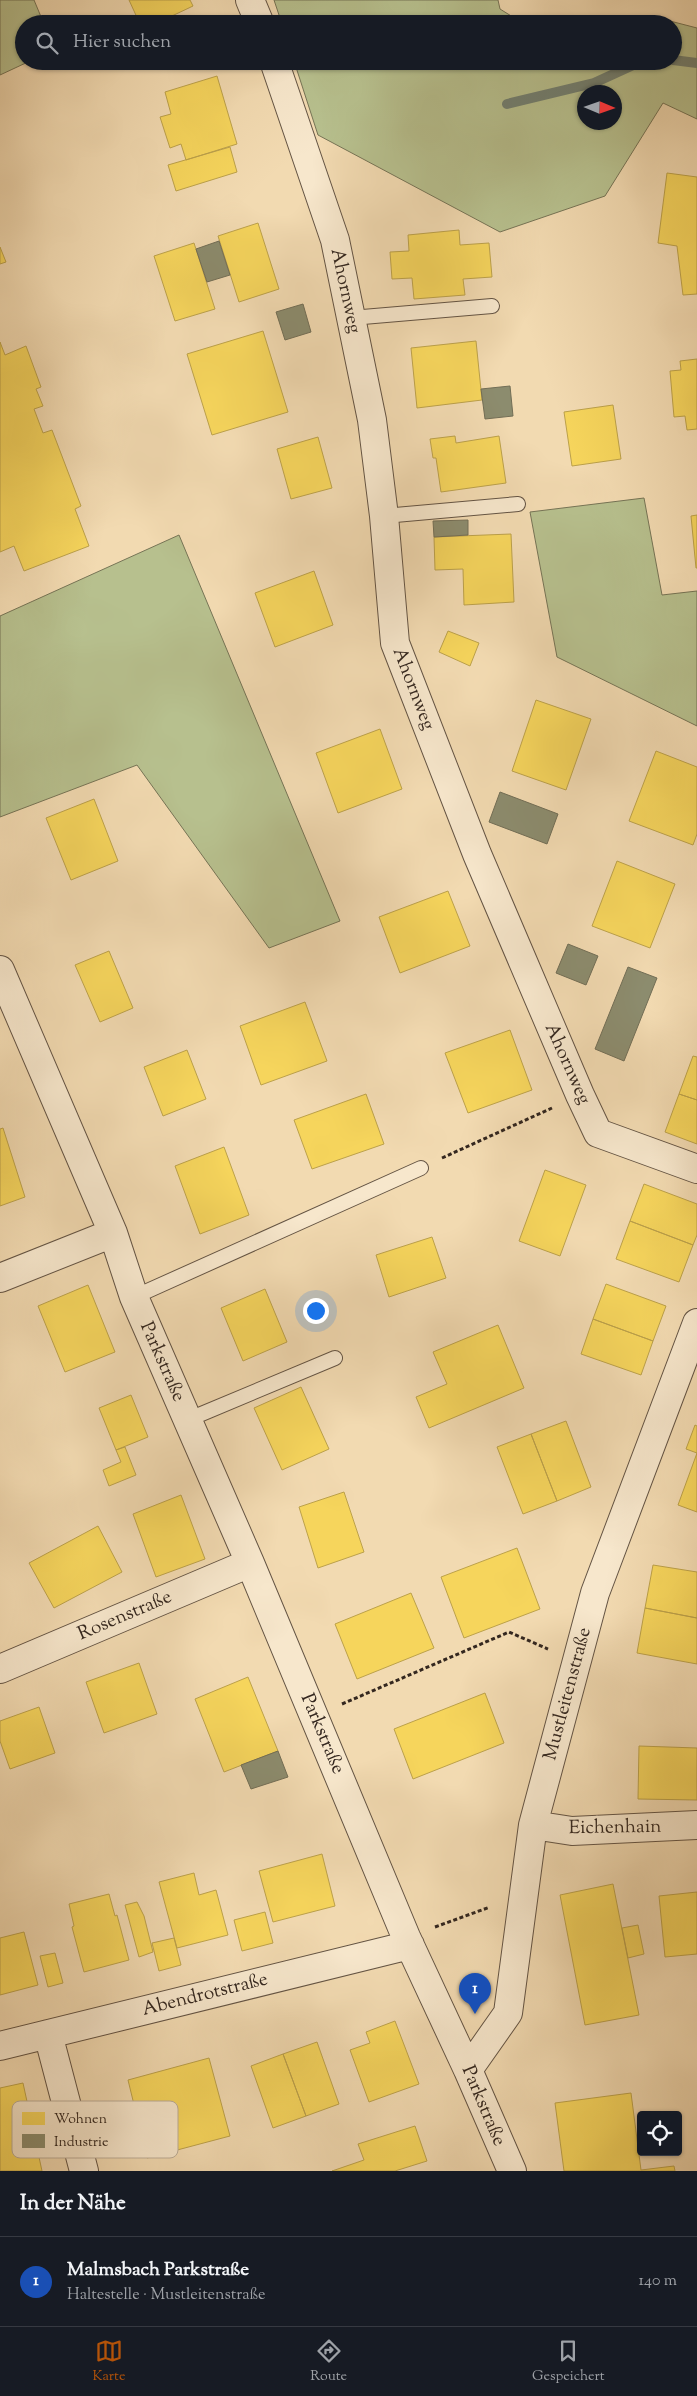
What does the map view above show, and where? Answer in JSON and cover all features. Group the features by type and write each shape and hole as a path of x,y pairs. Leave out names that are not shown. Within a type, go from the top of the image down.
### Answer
{"street":[{"path":"250,0 256,15"},
{"name":"Ahornweg","path":"277,70 335,240 372,420 384,516 395,643 477,854 598,1133 697,1169"},
{"name":"Parkstraße","path":"0,970 113,1233 134,1297 250,1563 408,1941 468,2070 512,2171"},
{"path":"0,1278 113,1233"},
{"name":"Mustleitenstraße","path":"468,2070 508,2013 533,1825 595,1593 697,1323"},
{"name":"Rosenstraße","path":"0,1669 250,1563"},
{"name":"Eichenhain","path":"533,1825 572,1831 697,1825"},
{"name":"Abendrotstraße","path":"0,2046 408,1941"},
{"path":"48,2034 66,2101"},
{"path":"81,2158 84,2171"}],"lane":[{"path":"351,318 492,306"},
{"path":"384,516 518,504"},
{"path":"134,1297 421,1168"},
{"path":"187,1420 335,1358"}],"path":[{"path":"421,1168 580,1095"},
{"path":"314,1716 510,1632 548,1648"},
{"path":"408,1941 492,1907"}],"green space":[{"path":"0,0 34,0 40,15 15,15 15,68 0,75"},
{"path":"274,0 498,0 500,9 510,15 279,15"},
{"path":"682,24 697,28 697,119 663,103 605,196 500,232 318,135 297,70 682,70"},
{"path":"644,498 662,595 697,591 697,726 557,657 530,512"},
{"path":"179,535 340,921 269,948 137,765 0,817 0,616"}],"building: Wohnen":[{"path":"129,0 190,0 193,6 174,15 136,15"},
{"path":"217,76 237,144 186,160 181,144 170,148 160,117 171,114 165,92"},
{"path":"230,147 237,172 176,191 168,165"},
{"path":"667,173 697,177 697,294 683,295 677,246 658,243"},
{"path":"258,223 279,289 239,302 218,236"},
{"path":"459,230 460,245 489,243 492,277 463,279 465,295 414,299 412,278 392,279 390,252 409,251 408,235"},
{"path":"194,243 215,309 175,321 154,256"},
{"path":"0,247 6,262 0,264"},
{"path":"263,331 288,412 212,435 187,354"},
{"path":"476,341 482,400 417,408 411,348"},
{"path":"0,342 5,355 26,346 41,387 36,389 43,406 34,409 43,433 52,430 81,506 75,509 89,546 24,571 14,546 0,552"},
{"path":"697,359 697,429 687,430 685,416 674,417 670,371 681,370 680,361"},
{"path":"613,405 621,459 572,466 564,412"},
{"path":"455,436 456,443 499,436 506,483 441,492 436,458 433,458 430,439"},
{"path":"318,437 332,488 291,499 277,449"},
{"path":"697,515 697,568 696,568 691,516"},
{"path":"511,534 514,602 464,605 463,569 435,570 434,537"},
{"path":"314,571 333,625 275,647 255,593"},
{"path":"448,631 479,643 470,666 439,652"},
{"path":"536,700 591,719 566,790 512,771"},
{"path":"380,729 402,789 338,813 316,753"},
{"path":"656,751 697,767 697,834 693,845 629,821"},
{"path":"94,799 118,861 71,880 46,818"},
{"path":"617,861 675,884 650,948 592,926"},
{"path":"448,891 470,946 400,973 379,917"},
{"path":"109,951 133,1008 100,1022 75,965"},
{"path":"305,1002 327,1061 261,1085 240,1026"},
{"path":"510,1030 532,1090 468,1113 445,1053"},
{"path":"187,1050 206,1099 163,1116 144,1067"},
{"path":"693,1056 697,1057 697,1100 679,1094"},
{"path":"366,1094 384,1144 312,1169 294,1120"},
{"path":"679,1094 697,1100 697,1144 665,1132"},
{"path":"3,1128 25,1197 0,1206 0,1129"},
{"path":"224,1147 249,1215 200,1234 175,1166"},
{"path":"545,1170 586,1185 560,1256 519,1241"},
{"path":"644,1184 697,1204 697,1235 693,1245 630,1221"},
{"path":"630,1221 693,1245 679,1282 616,1259"},
{"path":"432,1237 446,1278 389,1297 376,1255"},
{"path":"606,1284 666,1306 653,1341 593,1319"},
{"path":"88,1285 115,1352 65,1372 38,1306"},
{"path":"265,1289 287,1342 243,1361 221,1308"},
{"path":"593,1319 653,1341 641,1375 581,1354"},
{"path":"498,1325 524,1388 429,1428 416,1397 447,1384 433,1352"},
{"path":"301,1387 329,1449 282,1470 254,1408"},
{"path":"131,1395 148,1437 116,1450 99,1408"},
{"path":"566,1421 591,1487 557,1501 531,1434"},
{"path":"695,1425 697,1426 697,1453 686,1449"},
{"path":"531,1434 557,1501 523,1514 497,1447"},
{"path":"125,1447 136,1475 109,1486 103,1470 121,1462 116,1450"},
{"path":"697,1453 697,1512 678,1505"},
{"path":"344,1492 364,1552 318,1568 299,1507"},
{"path":"181,1495 205,1559 156,1577 133,1514"},
{"path":"98,1526 122,1572 54,1608 29,1563"},
{"path":"517,1548 540,1609 464,1638 441,1577"},
{"path":"653,1565 697,1572 697,1618 645,1608"},
{"path":"411,1593 434,1648 357,1679 335,1624"},
{"path":"645,1608 697,1618 697,1664 637,1653"},
{"path":"139,1663 157,1714 104,1733 86,1682"},
{"path":"248,1677 278,1751 224,1772 195,1699"},
{"path":"485,1693 504,1743 413,1779 394,1729"},
{"path":"39,1707 55,1753 10,1769 0,1741 0,1721"},
{"path":"639,1746 697,1748 697,1800 638,1799"},
{"path":"322,1854 335,1906 273,1922 259,1871"},
{"path":"194,1873 199,1895 216,1890 228,1935 177,1948 159,1882"},
{"path":"613,1884 639,2015 585,2025 560,1895"},
{"path":"697,1892 697,1954 665,1957 659,1896"},
{"path":"109,1894 115,1916 117,1915 129,1960 84,1972 72,1927 74,1926 69,1904"},
{"path":"137,1902 144,1916 153,1952 139,1957 125,1905"},
{"path":"265,1912 273,1943 242,1951 234,1920"},
{"path":"638,1925 644,1954 628,1958 622,1928"},
{"path":"24,1932 38,1985 0,1995 0,1938"},
{"path":"174,1938 181,1965 159,1971 152,1943"},
{"path":"55,1953 63,1983 48,1987 40,1956"},
{"path":"395,2021 419,2084 369,2102 350,2050 370,2043 366,2032"},
{"path":"317,2042 339,2104 306,2116 283,2054"},
{"path":"283,2054 306,2116 273,2128 251,2066"},
{"path":"209,2058 230,2136 178,2150 178,2101 133,2101 128,2080"},
{"path":"23,2083 27,2101 12,2101 12,2158 39,2158 42,2171 0,2171 0,2088"},
{"path":"631,2093 637,2139 637,2156 639,2156 641,2170 674,2166 675,2171 564,2171 555,2103"},
{"path":"415,2126 427,2161 395,2171 332,2171 364,2160 358,2144"}],"building: Industrie":[{"path":"219,241 230,275 207,282 196,249"},
{"path":"303,304 311,332 285,340 276,312"},
{"path":"510,386 513,416 485,419 481,389"},
{"path":"468,520 468,535 434,537 433,521"},
{"path":"500,792 558,814 547,844 489,822"},
{"path":"568,944 598,956 586,985 556,973"},
{"path":"628,967 657,978 624,1061 595,1049"},
{"path":"278,1751 288,1777 251,1789 241,1765"}],"waterway":[{"path":"682,61 697,63"},
{"path":"507,104 594,83 622,70"}],"place":[{"name":"Malmsbach Parkstraße","path":"475,2014"}]}
